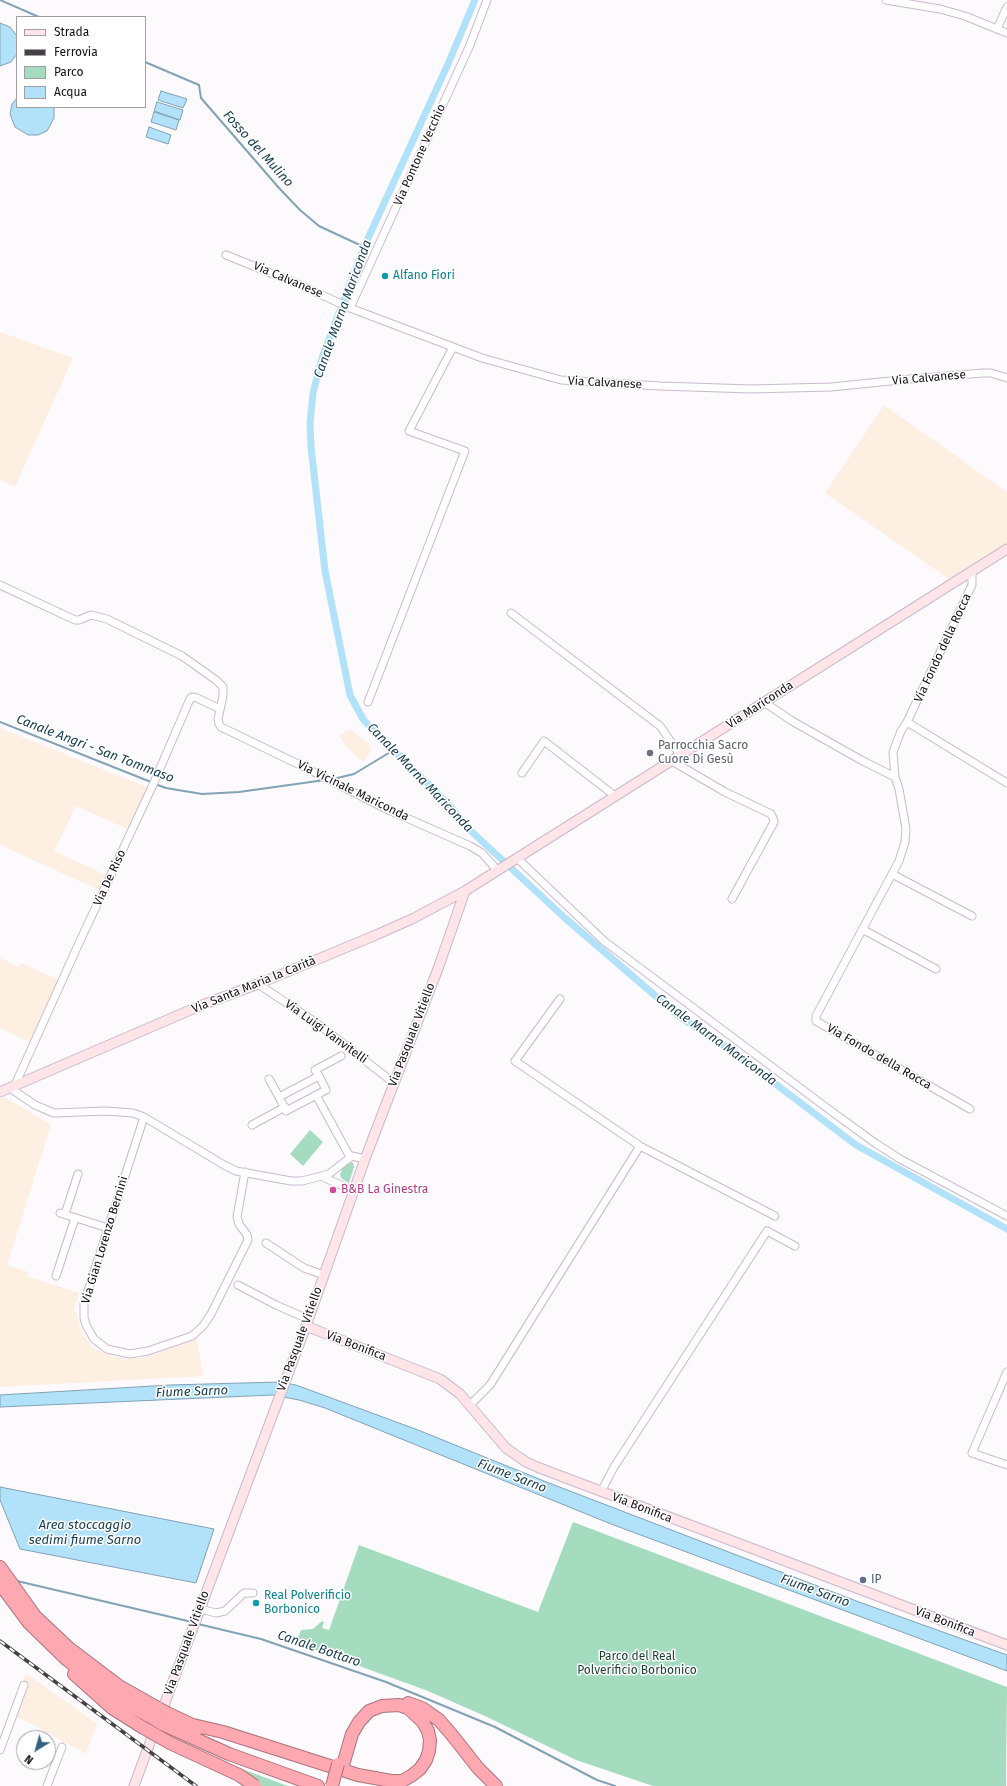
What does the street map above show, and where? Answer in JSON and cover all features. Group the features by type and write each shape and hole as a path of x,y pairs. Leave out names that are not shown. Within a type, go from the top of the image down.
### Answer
{"highway":[{"path":"0,1567 6,1585 20,1612 60,1660 86,1687 112,1708 142,1728 170,1743 239,1775 255,1786"},
{"path":"6,1585 35,1616 69,1648 160,1716 223,1732 358,1775 392,1782 407,1778 420,1769 426,1760 430,1740 428,1731 423,1722 408,1708 399,1705 382,1706 369,1711 359,1722 352,1734 340,1765 332,1786"},
{"path":"34,1628 54,1649 79,1671 118,1698 160,1716 229,1754 318,1786"},
{"path":"338,1786 340,1765 347,1733 362,1711 375,1702 386,1699 399,1700 422,1708 439,1720 478,1768 496,1786"},
{"path":"193,1725 255,1750 371,1786"}],"street":[{"name":"Via Pontone Vecchio","path":"348,307 470,45 487,0"},
{"path":"886,0 940,9 965,16 1007,34"},
{"path":"997,29 1007,7"},
{"name":"Via Calvanese","path":"226,255 348,307 482,358 561,380 660,386 751,389 831,387 991,373 1007,378"},
{"path":"368,702 465,451 409,431 453,347"},
{"name":"Via Mariconda","path":"500,869 1007,550"},
{"name":"Via Fondo della Rocca","path":"970,1110 816,1021 816,1016 892,874 905,842 906,830 899,789 895,777 892,752 972,585 972,572"},
{"path":"0,585 75,620 91,615 107,619 182,656 221,684 224,691 220,709"},
{"path":"510,614 660,726 680,755"},
{"name":"Via De Riso","path":"12,1087 152,787 190,699 192,697 197,698 220,709"},
{"path":"764,702 792,721 861,760 895,777"},
{"name":"Via Vicinale Mariconda","path":"220,709 218,724 221,727 321,775 384,808 470,846 482,853 500,869"},
{"path":"907,722 1007,783"},
{"path":"522,773 544,741 615,796"},
{"path":"672,761 725,792 771,814 773,818 774,822 732,899"},
{"path":"515,859 604,941 830,1111 900,1159 1007,1216"},
{"name":"Via Santa Maria la Carità","path":"0,1092 202,1005 258,984 412,919 465,891 500,869"},
{"path":"892,874 972,916"},
{"name":"Via Pasquale Vitiello","path":"134,1786 307,1322 365,1159 439,966 465,891"},
{"path":"862,929 936,969"},
{"name":"Via Luigi Vanvitelli","path":"258,984 318,1024 394,1082"},
{"path":"560,998 515,1062 640,1146 775,1216"},
{"path":"269,1079 286,1111 326,1090 315,1070 341,1056"},
{"path":"279,1097 319,1076"},
{"path":"12,1087 35,1105 54,1113 106,1111 133,1113 144,1117 224,1166 245,1172 291,1181 323,1177 339,1167 350,1157 356,1156 365,1159"},
{"path":"316,1095 350,1157"},
{"path":"252,1125 285,1107"},
{"name":"Via Gian Lorenzo Bernini","path":"144,1117 84,1303 84,1318 86,1325 94,1339 107,1348 130,1354 157,1349 187,1338 196,1333 211,1314 248,1240 248,1235 239,1224 237,1217 245,1172"},
{"path":"469,1406 490,1385 640,1146"},
{"path":"339,1167 337,1177 343,1185"},
{"path":"78,1174 62,1213 108,1228"},
{"path":"323,1177 354,1191"},
{"path":"56,1276 75,1218"},
{"path":"601,1492 614,1468 768,1231 795,1246"},
{"path":"266,1243 304,1268 324,1275"},
{"path":"238,1285 307,1322"},
{"name":"Via Bonifica","path":"307,1322 440,1379 460,1394 495,1437 514,1454 537,1467 1007,1645"},
{"path":"1007,1372 972,1453 1007,1465"},
{"path":"198,1613 225,1612 244,1594 253,1593"},
{"path":"0,1750 24,1685"},
{"path":"47,1786 62,1747"}],"shaded area":[{"path":"0,332 73,358 15,487 0,480"},
{"path":"884,405 1007,492 1007,544 950,580 825,493"},
{"path":"0,728 149,788 130,830 76,806 54,851 108,876 101,891 0,845"},
{"path":"350,729 370,744 369,747 372,750 363,762 348,749 339,736"},
{"path":"0,958 19,967 21,963 59,980 31,1043 0,1028"},
{"path":"5,1097 51,1125 7,1265 28,1272 27,1276 79,1293 74,1312 77,1312 79,1325 93,1348 112,1356 126,1359 141,1358 197,1339 203,1376 0,1387 0,1099"},
{"path":"26,1673 97,1724 86,1754 56,1737 56,1730 43,1730 9,1714"}],"green space":[{"path":"310,1130 323,1142 303,1166 290,1154"},
{"path":"350,1162 353,1163 354,1167 349,1183 342,1179 340,1175 343,1167"},
{"name":"Parco del Real Polverificio Borbonico","path":"573,1522 1007,1687 1006,1786 653,1786 576,1760 487,1717 428,1691 296,1643 301,1630 313,1629 322,1621 324,1622 322,1628 329,1630 359,1545 538,1612"},
{"path":"239,1768 288,1786 260,1786 239,1770"}],"water":[{"path":"0,23 10,27 16,35 16,55 11,62 0,66"},
{"path":"161,91 187,99 183,108 158,100"},
{"path":"16,99 16,108 54,108 54,118 47,131 38,135 28,135 15,127 10,114 12,104"},
{"path":"157,102 183,110 180,120 154,111"},
{"path":"154,112 179,120 176,130 151,122"},
{"path":"149,127 171,135 168,144 146,137"},
{"name":"Fiume Sarno","path":"279,1382 296,1385 418,1430 549,1483 859,1602 1007,1655 1007,1671 611,1524 325,1408 299,1400 272,1395 0,1407 0,1395 170,1385"},
{"name":"Area stoccaggio sedimi fiume Sarno","path":"0,1487 214,1529 196,1583 20,1549 0,1500"}],"waterway":[{"name":"Fosso del Mulino","path":"0,0 37,16"},
{"name":"Canale Marna Mariconda","path":"475,0 448,64 364,247 322,358 313,393 310,423 311,447 325,571 350,695 363,719 392,751 400,756 449,805 471,831 566,919 680,1017 732,1051 856,1145 1007,1229"},
{"name":"Fosso del Mulino","path":"146,62 199,85 201,98 300,210 319,226 364,247"},
{"name":"Canale Angri - San Tommaso","path":"0,722 151,782"},
{"name":"Canale Angri - San Tommaso","path":"333,779 354,774 392,751"},
{"name":"Canale Angri - San Tommaso","path":"155,784 166,788 202,794 239,792 325,780"},
{"name":"Canale Bottaro","path":"17,1581 192,1622"},
{"name":"Canale Bottaro","path":"198,1624 261,1639 386,1682 495,1727 597,1780 615,1786"}],"railway":[{"path":"0,1641 196,1786"}],"place":[{"name":"Alfano Fiori","path":"385,276"},
{"name":"Parrocchia Sacro Cuore Di Gesù","path":"650,753"},
{"name":"B&B La Ginestra","path":"333,1190"},
{"name":"IP","path":"863,1580"},
{"name":"Real Polverificio Borbonico","path":"256,1603"}]}
